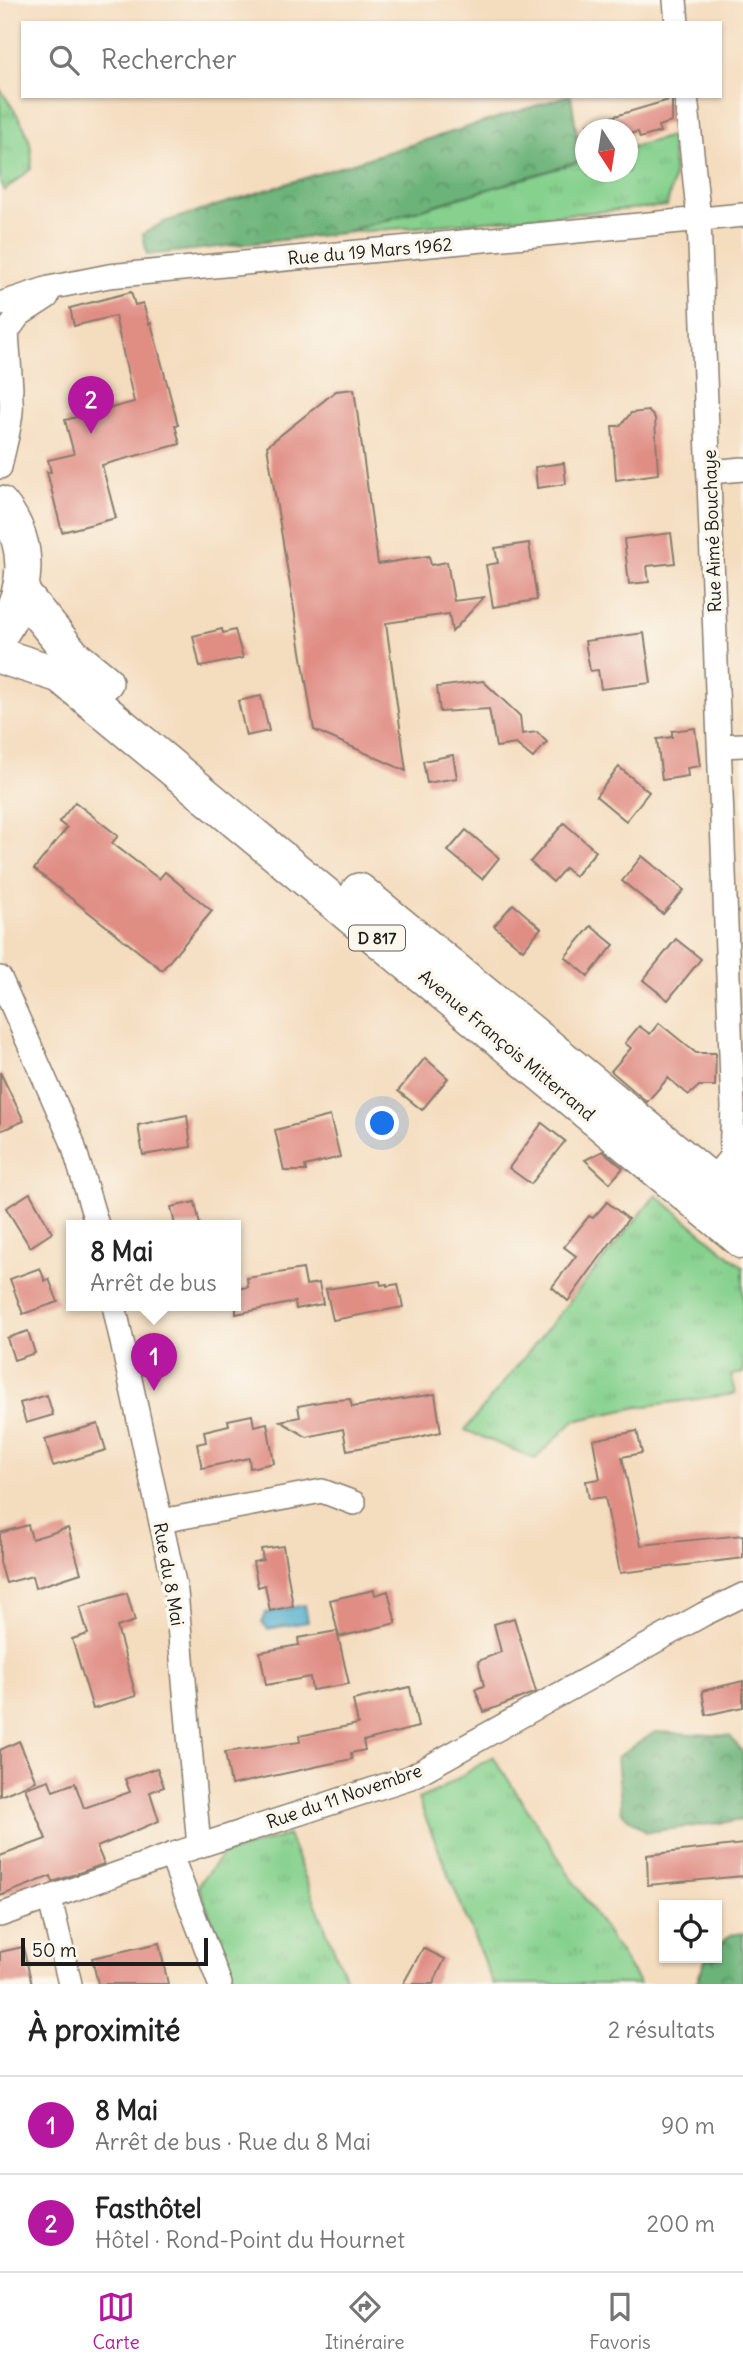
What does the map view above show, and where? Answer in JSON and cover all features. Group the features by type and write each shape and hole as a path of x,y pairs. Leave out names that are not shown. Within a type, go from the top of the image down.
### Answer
{"main road":[{"path":"0,634 13,615 21,592 24,566 20,540 5,510"},
{"name":"Avenue François Mitterrand","path":"21,592 72,656 727,1186 743,1207"},
{"name":"Avenue François Mitterrand","path":"0,656 60,675 743,1241"}],"street":[{"path":"675,0 677,21"},
{"name":"Rue Aimé Bouchaye","path":"685,98 699,220 720,746 736,965 731,1157 727,1186"},
{"name":"Rue du 19 Mars 1962","path":"0,304 49,288 109,276 743,215"},
{"path":"0,467 12,405 6,332 19,315 46,298 109,276"},
{"path":"0,364 11,389"},
{"path":"710,472 743,469"},
{"path":"0,481 5,510"},
{"path":"720,746 743,746"},
{"path":"0,978 72,1140 96,1220"},
{"path":"727,1186 739,1132 733,1107"},
{"name":"Rue du 8 Mai","path":"115,1311 176,1592 199,1846"},
{"path":"160,1521 322,1491 354,1503"},
{"name":"Rue du 11 Novembre","path":"0,1915 171,1854 411,1777 743,1595"},
{"path":"171,1854 220,1984"},
{"path":"50,1899 70,1984"}],"green space":[{"path":"0,89 24,126 32,157 31,169 4,191 0,182"},
{"path":"561,98 571,98 575,122 575,163 343,233 147,255 143,234 164,222"},
{"path":"671,136 674,175 667,206 343,233 575,163 575,182 638,182 638,145"},
{"path":"656,1195 743,1267 743,1373 731,1375 735,1394 638,1407 574,1421 535,1459 465,1430"},
{"path":"655,1732 730,1736 743,1753 743,1820 646,1832 622,1813 617,1757"},
{"path":"493,1756 640,1984 493,1984 418,1799 439,1790"},
{"path":"288,1835 348,1984 237,1984 198,1885 222,1855"},
{"path":"743,1933 743,1984 696,1984 704,1963 722,1963 722,1942 730,1935"}],"water":[{"path":"305,1605 308,1622 268,1629 262,1623 265,1613"}],"building":[{"path":"672,99 672,122 658,126 660,132 640,138 638,119 605,119"},
{"path":"131,292 135,305 143,303 149,324 151,323 178,425 175,425 180,444 102,465 116,518 62,532 47,472 51,472 48,460 74,454 65,420 134,402 115,316 74,326 70,308"},
{"path":"354,389 378,564 429,556 431,565 447,562 454,601 484,597 452,632 449,614 386,623 406,771 314,730 267,446 336,391"},
{"path":"648,411 655,418 658,474 616,480 612,426 620,426 631,413"},
{"path":"564,463 566,484 537,488 535,467"},
{"path":"671,533 675,563 647,566 649,582 629,584 624,539"},
{"path":"529,543 537,600 493,607 486,565 498,563 495,548"},
{"path":"222,629 223,633 235,630 243,658 200,667 193,636"},
{"path":"644,633 651,683 601,689 598,670 590,671 585,641"},
{"path":"483,681 520,716 522,734 537,732 547,742 533,758 516,744 496,747 489,709 440,712 437,687"},
{"path":"261,696 269,731 246,736 238,701"},
{"path":"695,728 700,766 687,768 688,776 662,780 657,739 672,737 672,731"},
{"path":"453,755 457,778 427,783 423,761"},
{"path":"619,767 649,792 626,821 596,796"},
{"path":"75,802 118,836 112,843 159,879 165,872 212,911 162,970 34,869 67,828 59,822"},
{"path":"564,823 596,851 575,876 565,868 553,882 530,862"},
{"path":"466,830 499,858 482,879 448,851"},
{"path":"642,856 684,890 663,914 622,881"},
{"path":"513,904 541,928 523,950 494,926"},
{"path":"591,926 614,945 588,976 565,957"},
{"path":"676,939 701,959 668,1000 643,980"},
{"path":"659,1023 696,1053 716,1053 715,1086 699,1086 689,1095 668,1078 647,1102 611,1071 631,1048 625,1043 639,1026 650,1034"},
{"path":"425,1058 448,1078 422,1110 398,1091"},
{"path":"0,1072 24,1121 0,1131"},
{"path":"187,1115 191,1147 143,1155 138,1125"},
{"path":"330,1116 340,1157 305,1166 306,1171 284,1171 275,1130"},
{"path":"542,1123 565,1141 531,1184 509,1168"},
{"path":"603,1151 623,1168 610,1183 585,1160"},
{"path":"30,1193 52,1233 30,1247 6,1208"},
{"path":"195,1202 199,1220 174,1220 171,1207"},
{"path":"607,1202 628,1219 568,1301 552,1287 576,1256 564,1247 589,1216 593,1218"},
{"path":"40,1268 45,1281 49,1279 58,1302 23,1314 10,1279"},
{"path":"303,1269 306,1285 319,1283 323,1304 296,1309 295,1302 236,1314 236,1311 241,1311 241,1288 248,1287 247,1278"},
{"path":"380,1281 381,1285 387,1286 398,1284 403,1307 333,1320 326,1289"},
{"path":"28,1331 35,1353 14,1360 7,1338"},
{"path":"435,1394 441,1432 347,1450 343,1429 307,1437 280,1421 300,1417 298,1406 325,1401 350,1399 352,1407"},
{"path":"47,1395 53,1415 26,1423 20,1403"},
{"path":"252,1415 254,1426 267,1423 274,1463 250,1468 249,1458 202,1468 197,1444 206,1442 204,1431 229,1425 228,1420"},
{"path":"98,1424 106,1450 53,1466 45,1439"},
{"path":"637,1431 642,1453 622,1457 641,1545 743,1535 743,1558 620,1573 605,1497 589,1499 586,1481 600,1479 593,1440"},
{"path":"28,1525 32,1539 68,1528 81,1573 35,1588 32,1576 6,1583 0,1562 0,1533"},
{"path":"283,1546 293,1606 270,1611 265,1585 258,1587 253,1562 263,1560 261,1549"},
{"path":"374,1590 375,1595 388,1591 396,1623 339,1637 330,1600"},
{"path":"127,1593 135,1621 117,1627 136,1696 93,1709 72,1639 88,1634 80,1607"},
{"path":"514,1618 536,1692 484,1712 475,1689 484,1686 478,1661 501,1652 494,1624"},
{"path":"337,1631 349,1684 312,1690 310,1677 266,1685 260,1652 299,1645 298,1638"},
{"path":"743,1681 743,1707 706,1715 702,1691"},
{"path":"410,1687 418,1727 363,1741 365,1750 351,1753 352,1759 231,1785 225,1752 300,1742 299,1736 358,1724 353,1700"},
{"path":"19,1741 36,1781 0,1796 0,1750"},
{"path":"157,1768 164,1787 150,1792 159,1821 97,1847 104,1864 53,1882 51,1876 0,1896 0,1856 46,1839 25,1788 49,1780 53,1791 75,1783 84,1808 130,1792 125,1779"},
{"path":"743,1844 743,1876 648,1885 647,1855"},
{"path":"159,1943 168,1984 98,1984 92,1958"},
{"path":"23,1947 32,1984 0,1984 0,1952"},
{"path":"423,1948 445,1959 433,1984 403,1984"}],"place":[{"name":"Fasthôtel","path":"91,434"},
{"name":"8 Mai","path":"154,1391"}]}
